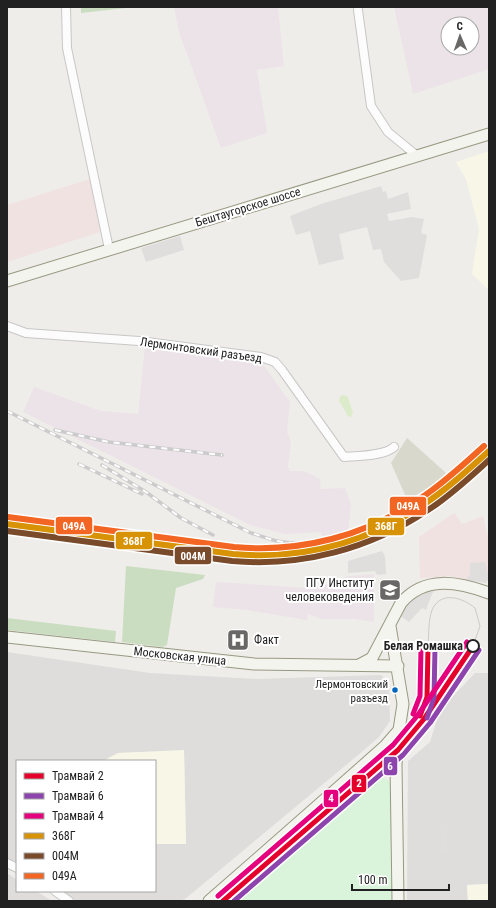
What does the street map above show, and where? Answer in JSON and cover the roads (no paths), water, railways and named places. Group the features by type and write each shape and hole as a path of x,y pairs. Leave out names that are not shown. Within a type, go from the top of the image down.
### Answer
{"street":[{"path":"66,7 67,48 109,249"},
{"path":"358,10 371,106 388,132 416,155"},
{"name":"Бештаугорское шоссе","path":"7,281 416,155 489,134"},
{"name":"Лермонтовский разъезд","path":"7,326 26,333 139,341 261,357 275,362 282,370 344,457 381,453 391,451 394,447"},
{"name":"Московская улица","path":"354,666 372,658 396,612 408,596 429,584 452,583 489,593"},
{"path":"390,626 398,666 403,704 396,764 398,901"},
{"name":"Московская улица","path":"7,637 254,664 398,666"},
{"path":"209,901 385,746 399,730"},
{"path":"7,863 16,868"},
{"path":"56,892 69,901"}],"tram line":[{"path":"428,648 429,624 432,610 436,604 446,598 464,601 475,608 480,626 473,646"},
{"name":"4","path":"218,896 393,745 418,715 467,642"},
{"name":"2","path":"223,901 398,750 424,719 473,646"},
{"name":"4","path":"413,714 420,696 421,648"},
{"name":"2","path":"420,716 427,697 428,648"},
{"name":"6","path":"427,718 434,698 435,648"},
{"name":"6","path":"234,901 403,755 430,723 479,650"}],"railway":[{"path":"7,411 251,533 270,539 292,543 321,542 349,537 390,524"},
{"path":"55,430 109,442 222,455"},
{"path":"79,464 142,494"},
{"path":"102,465 146,492 181,518 213,535"}],"place":[{"name":"ПГУ Институт человековедения","path":"390,590"},
{"name":"Факт","path":"238,640"},
{"name":"Белая Ромашка","path":"473,646"},
{"name":"Лермонтовский разъезд","path":"395,690"}]}
